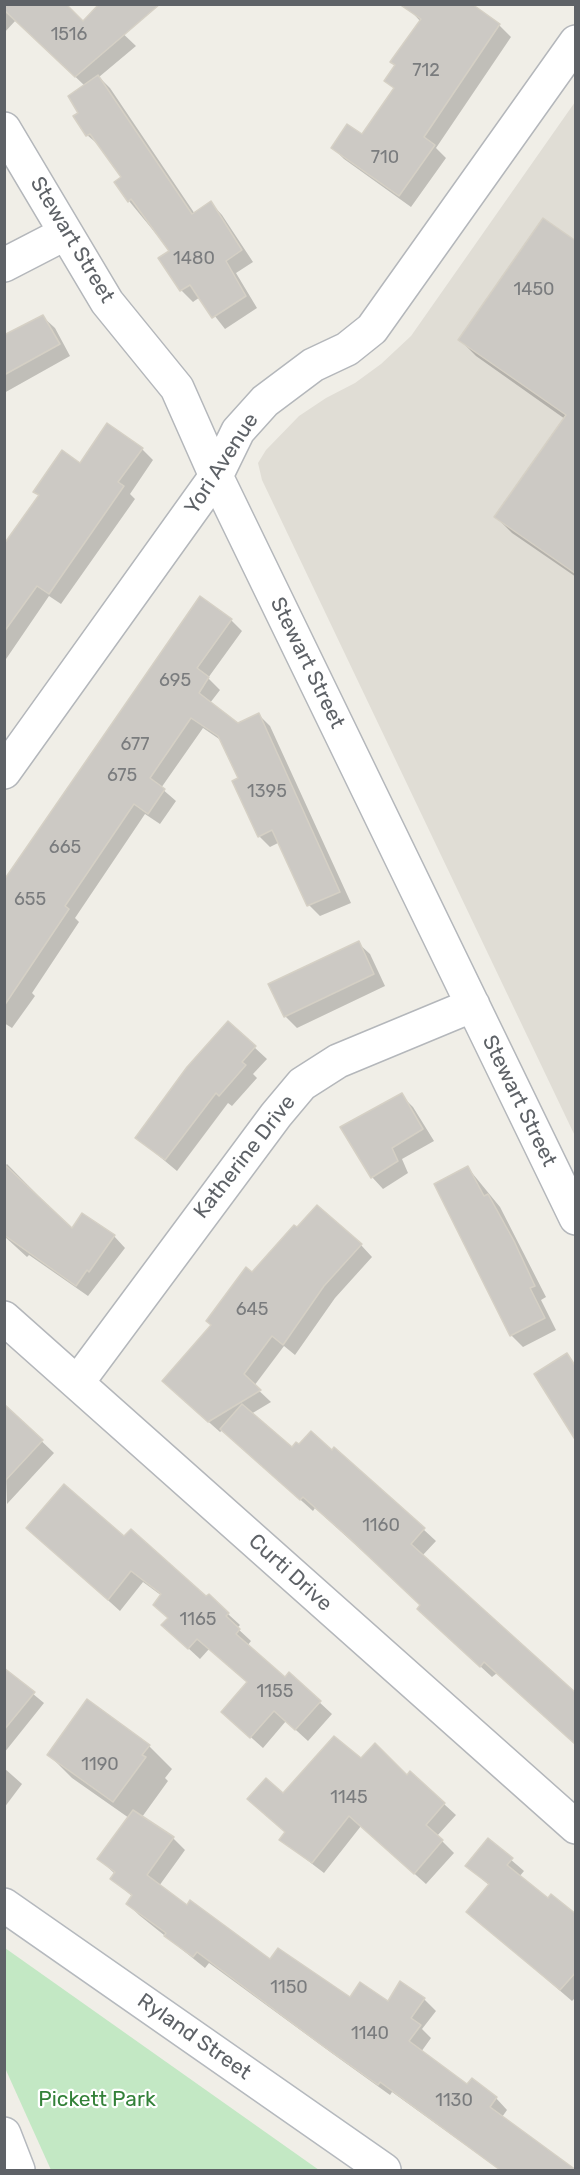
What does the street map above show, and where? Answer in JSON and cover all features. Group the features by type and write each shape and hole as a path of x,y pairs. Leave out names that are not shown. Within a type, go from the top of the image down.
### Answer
{"street":[{"name":"Yori Avenue","path":"4,772 216,476 238,431 265,401 314,365 347,349 372,329 576,42"},
{"name":"Stewart Street","path":"4,129 107,302 177,388 216,476 576,1218"},
{"path":"4,265 66,233"},
{"name":"Katherine Drive","path":"76,1383 276,1115 302,1084 338,1061 473,1005"},
{"name":"Curti Drive","path":"4,1318 576,1827"},
{"name":"Ryland Street","path":"4,1905 384,2170"},
{"path":"4,2134 18,2170"}],"shaded area":[{"path":"575,102 575,1136 262,480 258,463 266,450 299,416 326,398 355,383 381,364 411,336"}],"green space":[{"name":"Pickett Park","path":"5,1948 319,2170 51,2170 5,2068"}],"building":[{"path":"4,4 66,4 83,21 99,4 160,4 75,77 4,10"},
{"path":"399,4 472,4 500,24 424,137 435,145 399,196 331,148 347,124 362,134 394,88 384,81 395,65 390,62 421,19"},
{"path":"98,75 192,214 211,201 242,250 226,261 246,296 212,318 190,285 180,291 158,258 169,251 131,199 128,202 114,182 121,177 90,134 86,136 73,116 78,113 68,96"},
{"path":"543,218 576,241 576,574 494,517 566,415 458,340"},
{"path":"43,315 60,344 4,375 4,335"},
{"path":"107,423 143,448 118,482 124,486 49,594 37,586 4,632 4,544 39,495 33,492 62,450 80,463"},
{"path":"200,596 232,619 197,668 209,677 199,693 238,723 259,713 340,892 307,906 272,830 258,837 232,781 238,778 218,736 191,718 150,778 165,789 148,814 134,804 65,906 69,909 4,1006 4,880"},
{"path":"359,941 374,974 284,1017 268,984"},
{"path":"228,1021 256,1046 242,1062 246,1065 219,1096 216,1093 165,1160 135,1138 187,1067"},
{"path":"402,1093 423,1129 392,1148 398,1161 371,1178 340,1127"},
{"path":"4,1164 72,1228 82,1213 115,1235 89,1272 87,1270 76,1286 4,1235"},
{"path":"468,1166 484,1196 488,1194 514,1241 535,1286 530,1288 545,1318 510,1336 434,1184"},
{"path":"317,1205 362,1244 324,1286 283,1345 272,1336 244,1374 261,1390 208,1422 162,1381 211,1325 206,1321 246,1267 252,1272 294,1225 297,1227"},
{"path":"567,1353 576,1367 576,1441 534,1374"},
{"path":"4,1404 43,1440 4,1482"},
{"path":"242,1404 292,1447 296,1442 299,1444 311,1431 332,1450 334,1447 425,1528 411,1544 576,1693 576,1745 484,1662 480,1667 417,1609 420,1605 348,1537 303,1497 300,1500 220,1429"},
{"path":"64,1484 124,1536 131,1529 206,1596 209,1594 229,1613 226,1616 240,1629 236,1634 285,1677 289,1672 321,1701 295,1730 274,1711 250,1738 221,1712 247,1682 197,1639 188,1649 161,1625 168,1618 153,1605 161,1594 131,1571 108,1600 26,1528"},
{"path":"4,1668 35,1692 4,1730"},
{"path":"87,1699 150,1745 142,1755 146,1757 113,1802 47,1755"},
{"path":"334,1736 361,1758 375,1743 407,1775 410,1771 445,1803 426,1825 443,1840 414,1874 349,1816 312,1863 279,1840 285,1832 247,1799 266,1778 283,1793"},
{"path":"133,1810 174,1837 147,1875 187,1905 190,1900 270,1959 278,1948 350,1997 360,1982 388,2001 400,1981 425,1998 411,2018 421,2025 409,2041 467,2084 472,2078 497,2097 490,2107 576,2170 500,2170 380,2082 378,2085 319,2043 197,1952 193,1957 164,1936 166,1933 126,1904 132,1895 110,1879 115,1872 97,1859"},
{"path":"488,1838 513,1858 507,1865 548,1898 551,1894 576,1914 576,1972 560,1990 466,1912 489,1884 465,1866"}]}
